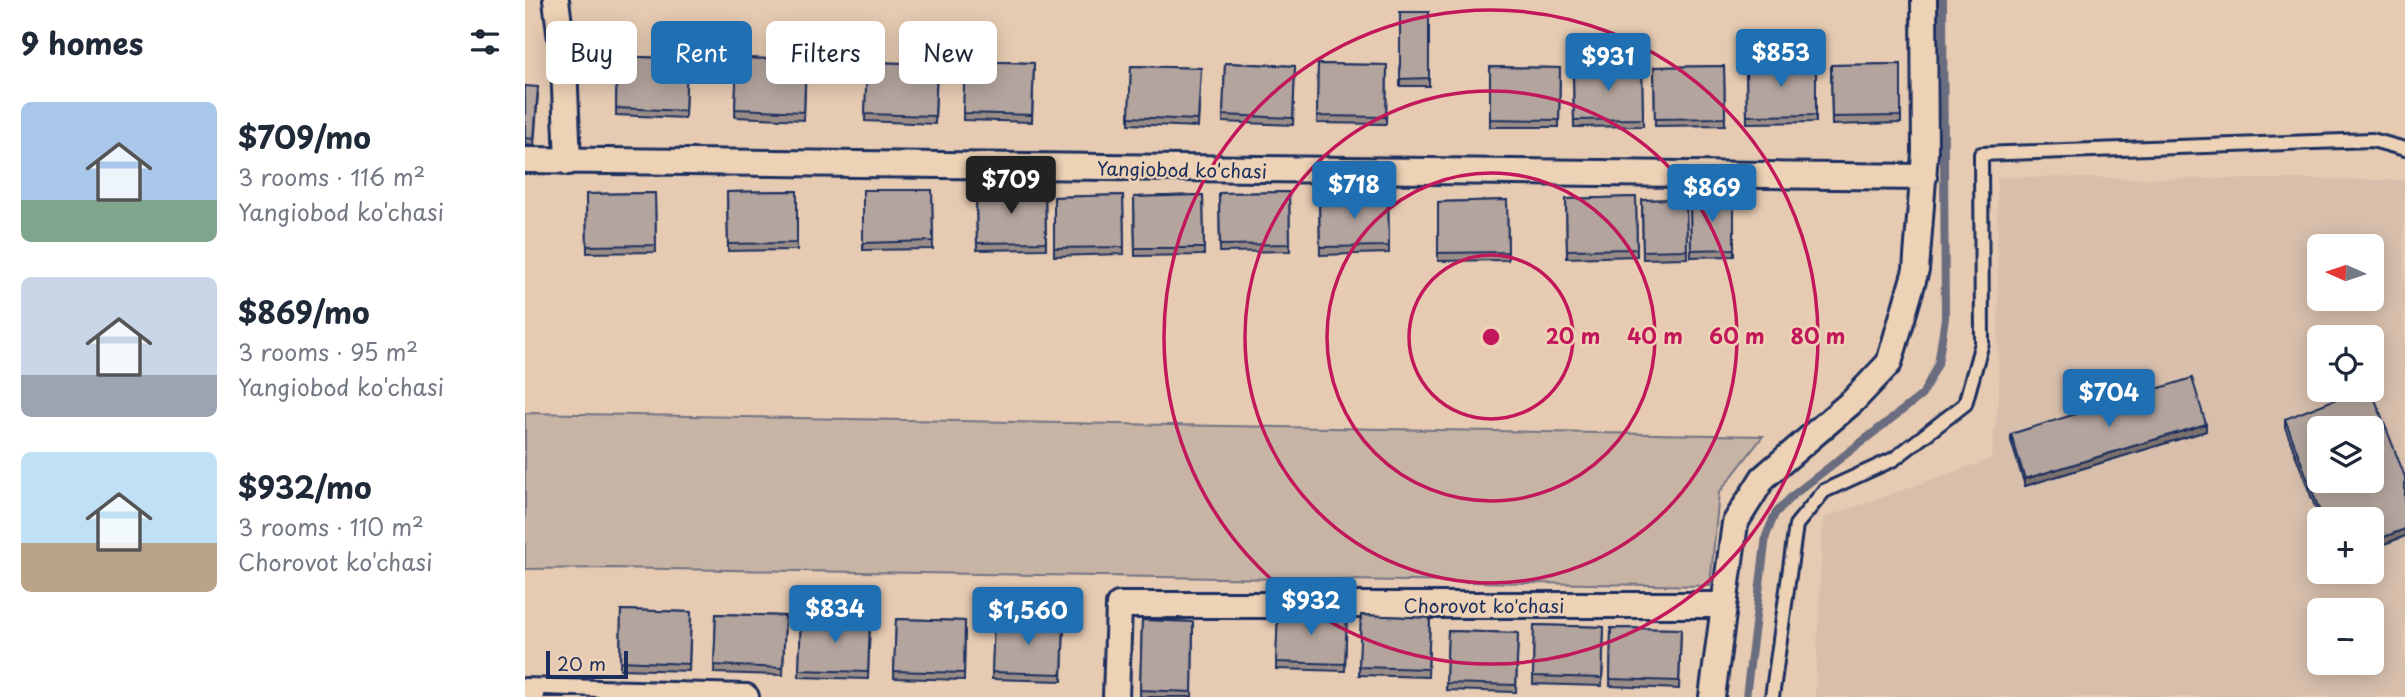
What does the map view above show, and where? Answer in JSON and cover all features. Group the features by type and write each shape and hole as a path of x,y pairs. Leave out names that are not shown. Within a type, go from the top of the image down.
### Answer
{"street":[{"path":"555,0 564,64 568,162"},
{"path":"1712,697 1735,523 1763,478 1854,400 1889,363 1916,270 1924,177 1924,0"},
{"name":"Yangiobod ko'chasi","path":"525,160 1924,177"},
{"name":"Chorovot ko'chasi","path":"1116,697 1119,605 1723,605"},
{"path":"525,691 745,697"}],"lane":[{"path":"1772,697 1796,525 1824,491 1894,459 1965,404 1982,343 1981,154 2372,140 2405,149"}],"shaded area":[{"path":"1997,177 2404,180 2405,697 1815,697 1823,518 1991,459 1999,401"},
{"path":"525,413 1763,436 1719,493 1710,586 609,568 525,569"}],"building":[{"path":"1400,12 1429,12 1429,78 1400,79"},
{"path":"637,57 651,57 651,84 686,84 685,111 616,108 616,84 637,84"},
{"path":"752,58 766,59 766,84 805,84 804,112 735,109 736,84 752,84"},
{"path":"997,62 1034,63 1032,115 963,113 964,84 997,84"},
{"path":"885,63 899,63 899,84 936,84 935,116 865,114 866,84 885,84"},
{"path":"1225,63 1295,66 1293,118 1223,115"},
{"path":"1816,63 1816,115 1747,116 1746,64"},
{"path":"1318,64 1387,65 1386,117 1317,116"},
{"path":"1901,64 1901,116 1832,117 1831,65"},
{"path":"1131,66 1201,68 1198,120 1129,117"},
{"path":"1724,66 1725,118 1655,119 1654,67"},
{"path":"1490,67 1560,68 1559,120 1490,119"},
{"path":"1642,67 1643,119 1574,120 1573,68"},
{"path":"525,86 538,87 534,139 525,138"},
{"path":"863,190 932,190 933,241 863,243"},
{"path":"1045,190 1046,242 977,243 976,191"},
{"path":"797,191 797,243 728,244 727,192"},
{"path":"1289,192 1290,244 1220,245 1219,193"},
{"path":"655,193 656,245 587,246 586,194"},
{"path":"1388,194 1389,246 1320,247 1319,196"},
{"path":"1123,195 1124,247 1054,248 1054,197"},
{"path":"1203,195 1204,248 1135,248 1134,197"},
{"path":"1636,197 1637,249 1567,250 1566,199"},
{"path":"1734,198 1734,249 1691,250 1690,199"},
{"path":"1686,199 1687,250 1643,251 1642,200"},
{"path":"1507,200 1508,252 1438,253 1438,202"},
{"path":"2192,378 2206,424 2025,479 2011,434"},
{"path":"2328,402 2376,402 2381,416 2307,416 2307,477 2285,419"},
{"path":"2384,423 2405,477 2405,529 2384,537 2384,507 2318,507 2313,493 2384,493"},
{"path":"621,610 691,612 689,664 620,661"},
{"path":"1278,610 1347,612 1345,664 1276,662"},
{"path":"716,614 785,616 783,668 714,665"},
{"path":"1361,615 1430,618 1428,669 1359,667"},
{"path":"801,618 870,620 868,672 799,670"},
{"path":"896,619 965,621 964,673 894,671"},
{"path":"994,620 1064,622 1062,674 992,672"},
{"path":"1142,620 1193,622 1192,692 1140,690"},
{"path":"1534,625 1604,627 1602,678 1533,676"},
{"path":"1611,628 1681,629 1679,681 1610,679"},
{"path":"1448,631 1518,633 1516,685 1446,683"},
{"path":"544,695 599,697 544,697"}],"waterway":[{"path":"1746,697 1766,536 1775,514 1792,496 1922,395 1938,364 1945,318 1943,0"}]}
